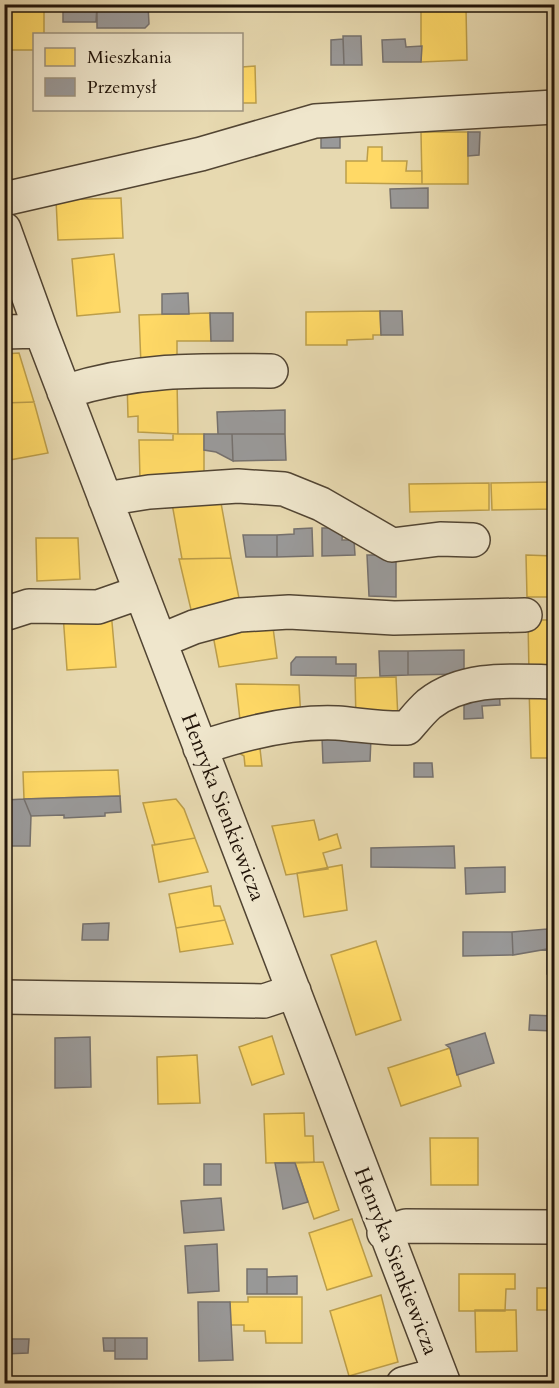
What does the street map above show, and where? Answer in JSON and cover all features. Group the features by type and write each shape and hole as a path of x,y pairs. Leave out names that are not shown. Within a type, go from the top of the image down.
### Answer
{"street":[{"path":"4,199 201,153 315,121 555,107"},
{"name":"Henryka Sienkiewicza","path":"4,229 384,1233 442,1378"},
{"path":"4,332 41,331"},
{"path":"64,392 108,378 155,372 271,371"},
{"path":"105,499 149,492 238,486 284,489 321,504 392,545 440,539 473,540"},
{"path":"4,614 29,606 98,607 141,591"},
{"path":"160,641 194,627 239,615 289,612 394,618 525,615"},
{"path":"201,748 244,733 295,726 336,723 378,729 407,728 429,704 459,687 499,680 555,682"},
{"path":"4,997 264,1001 294,991"},
{"path":"384,1233 406,1226 555,1227"},
{"path":"403,1383 442,1378"}],"building: Mieszkania":[{"path":"4,6 44,6 44,33 33,33 33,50 4,50"},
{"path":"421,8 466,8 467,60 421,62"},
{"path":"255,66 256,103 243,103 243,67"},
{"path":"421,132 468,132 468,184 422,184"},
{"path":"550,135 554,135 554,177 551,177"},
{"path":"368,147 382,147 382,161 407,161 406,171 422,171 422,184 346,183 346,161 367,161"},
{"path":"121,198 123,238 58,240 56,200"},
{"path":"114,254 120,312 77,316 72,259"},
{"path":"380,311 381,335 373,335 373,339 347,340 347,345 306,345 306,312"},
{"path":"210,313 211,341 177,341 177,364 141,365 139,315"},
{"path":"19,353 34,402 4,403 4,354"},
{"path":"127,380 177,380 178,434 138,432 138,416 128,417"},
{"path":"34,402 48,453 4,461 4,403"},
{"path":"173,434 204,434 204,478 140,479 139,440 173,440"},
{"path":"554,482 554,509 492,510 491,483"},
{"path":"489,483 489,510 410,512 409,484"},
{"path":"219,492 231,558 182,559 171,498"},
{"path":"36,538 78,538 80,579 37,581"},
{"path":"526,555 554,556 554,597 527,597"},
{"path":"231,558 241,608 193,618 179,559"},
{"path":"111,611 116,667 67,670 63,614"},
{"path":"272,620 277,658 219,667 212,630"},
{"path":"528,620 554,620 554,674 529,674"},
{"path":"396,677 398,719 356,720 355,678"},
{"path":"236,684 299,685 301,719 240,720"},
{"path":"554,685 554,758 531,758 529,686"},
{"path":"259,740 262,766 245,766 244,756 239,753"},
{"path":"118,770 120,796 24,799 23,772"},
{"path":"176,799 184,809 195,838 155,845 143,803"},
{"path":"314,820 319,840 337,834 341,848 323,853 328,869 286,875 272,826"},
{"path":"195,838 208,872 159,882 152,845"},
{"path":"342,865 347,910 304,917 297,873"},
{"path":"211,886 214,906 220,906 225,920 176,928 169,894"},
{"path":"225,920 233,944 180,952 176,928"},
{"path":"376,941 401,1020 356,1035 331,955"},
{"path":"272,1036 284,1074 252,1085 239,1047"},
{"path":"450,1048 461,1086 401,1106 388,1068"},
{"path":"197,1055 200,1103 158,1104 157,1057"},
{"path":"304,1113 305,1136 313,1136 314,1162 266,1163 264,1114"},
{"path":"430,1138 478,1138 478,1185 431,1185"},
{"path":"323,1162 339,1210 314,1219 295,1163"},
{"path":"352,1219 372,1276 327,1290 309,1233"},
{"path":"459,1274 515,1274 515,1289 506,1289 505,1311 459,1311"},
{"path":"537,1288 554,1288 554,1310 537,1310"},
{"path":"381,1295 398,1362 349,1376 330,1311"},
{"path":"248,1297 302,1297 302,1343 266,1343 265,1331 244,1331 244,1325 230,1325 230,1302 248,1302"},
{"path":"475,1310 516,1310 517,1351 476,1352"}],"building: Przemysł":[{"path":"63,5 97,5 96,22 63,22"},
{"path":"97,5 148,5 149,24 145,28 97,28"},
{"path":"343,36 361,36 362,65 344,65"},
{"path":"343,39 344,65 331,65 331,40"},
{"path":"405,39 406,47 422,46 421,62 383,62 382,40"},
{"path":"468,132 480,132 479,155 468,156"},
{"path":"321,134 340,134 340,148 321,148"},
{"path":"428,188 428,208 391,208 390,189"},
{"path":"188,293 189,314 162,314 162,294"},
{"path":"380,311 402,311 403,335 381,335"},
{"path":"210,313 233,313 233,341 211,341"},
{"path":"285,410 285,434 218,434 217,412"},
{"path":"204,434 232,434 233,461 216,452 204,450"},
{"path":"232,434 285,434 286,460 233,461"},
{"path":"312,528 313,556 277,557 277,535 294,534 294,529"},
{"path":"322,528 343,528 342,540 354,540 355,555 322,556"},
{"path":"243,535 277,535 277,557 246,557"},
{"path":"367,555 396,555 396,597 369,596"},
{"path":"464,650 464,674 408,675 408,651"},
{"path":"379,651 408,651 408,675 380,676"},
{"path":"296,657 336,657 336,664 356,664 356,676 291,675 291,663"},
{"path":"499,688 500,705 482,706 483,718 464,719 464,691"},
{"path":"322,738 371,738 370,761 323,763"},
{"path":"414,763 432,763 433,777 414,777"},
{"path":"120,796 121,812 105,813 105,816 64,818 64,815 31,816 24,799"},
{"path":"4,797 8,846 4,847"},
{"path":"24,799 31,816 30,846 8,846 5,800"},
{"path":"8,846 9,869 4,869 4,847"},
{"path":"454,846 455,868 371,867 371,848"},
{"path":"505,867 505,892 466,894 465,868"},
{"path":"109,923 108,940 82,940 83,924"},
{"path":"547,929 547,949 513,955 512,932"},
{"path":"547,929 554,929 554,974 547,974"},
{"path":"463,932 512,932 513,955 463,956"},
{"path":"530,1015 554,1016 553,1031 529,1030"},
{"path":"485,1033 494,1063 457,1075 450,1048 446,1045"},
{"path":"90,1037 91,1087 55,1088 55,1038"},
{"path":"548,1158 554,1158 554,1185 549,1185"},
{"path":"275,1163 295,1163 308,1202 283,1209"},
{"path":"204,1164 221,1164 221,1185 204,1185"},
{"path":"221,1198 224,1230 184,1233 181,1201"},
{"path":"217,1244 219,1291 188,1293 185,1246"},
{"path":"247,1269 267,1269 267,1294 247,1294"},
{"path":"297,1276 297,1294 267,1294 267,1277"},
{"path":"198,1302 230,1302 233,1360 199,1361"},
{"path":"103,1338 115,1338 115,1351 104,1351"},
{"path":"115,1338 147,1338 147,1359 115,1359"},
{"path":"4,1339 29,1339 28,1353 4,1354"}]}
